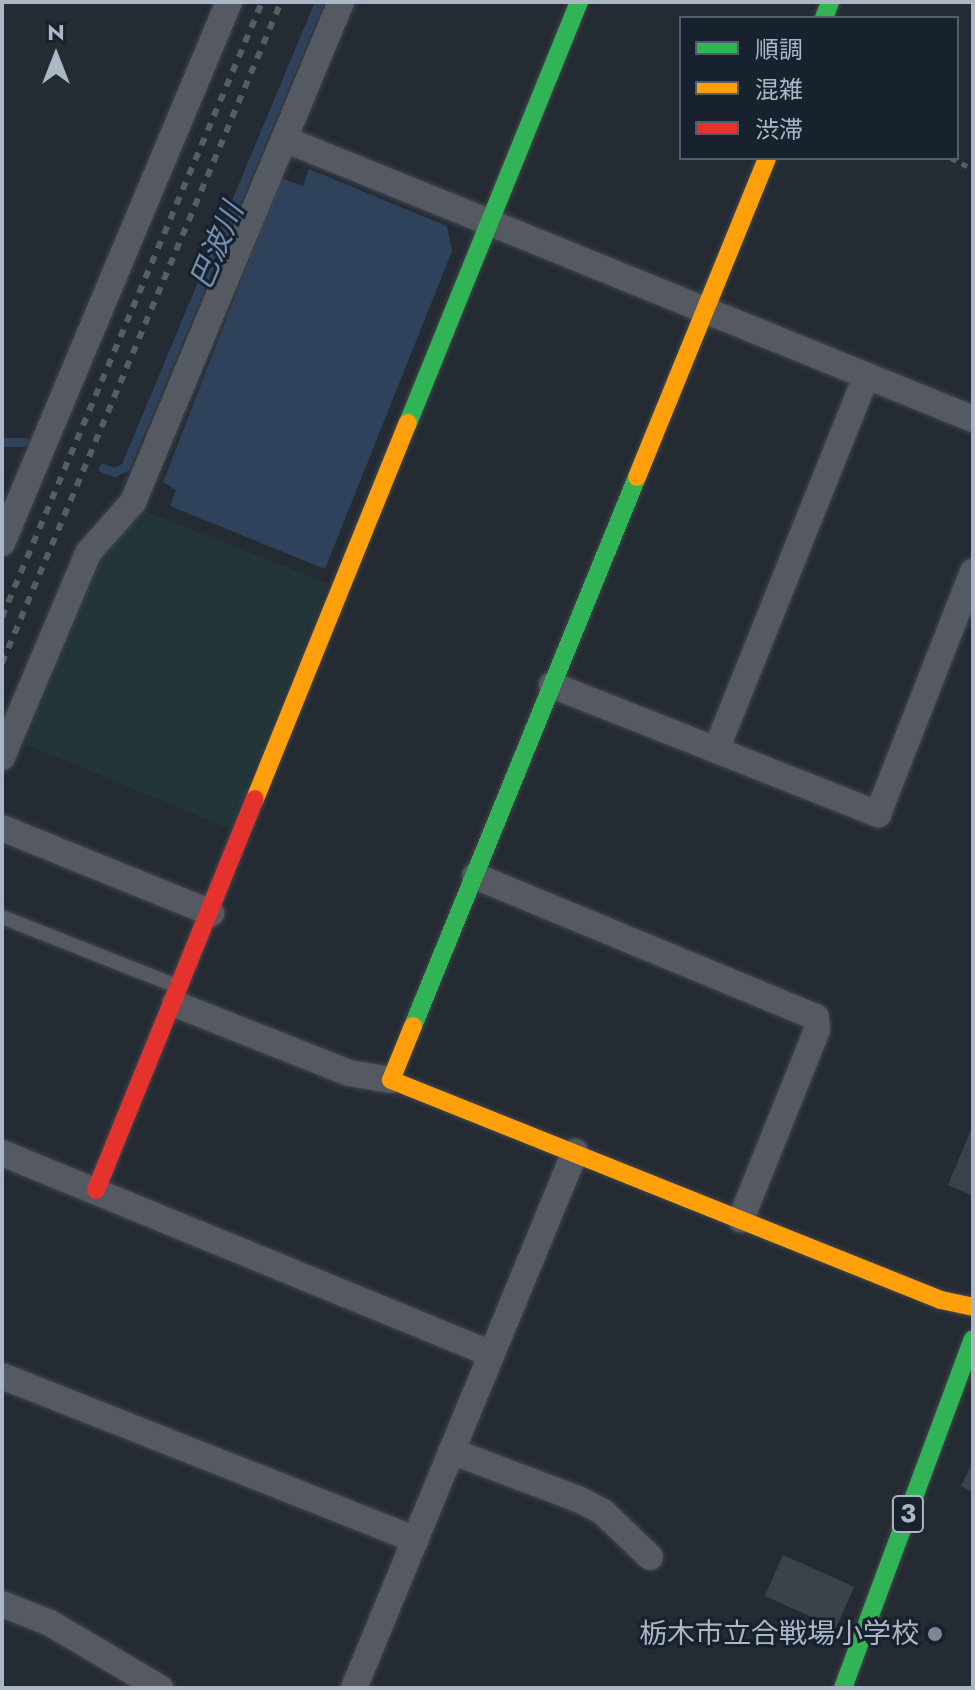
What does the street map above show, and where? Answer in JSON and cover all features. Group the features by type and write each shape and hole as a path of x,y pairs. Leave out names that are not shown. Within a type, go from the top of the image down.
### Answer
{"street":[{"path":"2,543 229,2"},
{"path":"2,757 88,553 133,502 341,2"},
{"path":"96,1190 178,996 579,2"},
{"path":"284,139 973,419"},
{"path":"391,1080 766,160"},
{"path":"716,750 866,376"},
{"path":"552,685 878,814 964,619 973,572"},
{"path":"2,828 211,913"},
{"path":"475,876 816,1017 817,1030 741,1219"},
{"path":"178,996 349,1073 391,1080 941,1300 973,1307"},
{"path":"354,1688 575,1152"},
{"path":"2,1153 491,1354"},
{"name":"3","path":"843,1688 973,1339"},
{"path":"2,1376 416,1540"},
{"path":"451,1451 591,1505 650,1557"},
{"path":"2,1604 50,1623 160,1688"}],"lane":[{"path":"2,917 178,996"}],"path":[{"path":"955,160 973,169"}],"green space":[{"path":"142,510 329,584 230,829 25,744 99,565"}],"water":[{"path":"309,169 447,226 452,251 325,569 170,506 176,490 163,482 281,178 303,186"}],"building":[{"path":"973,1125 973,1196 948,1185"},
{"path":"973,1461 973,1492 961,1486"},
{"path":"783,1555 854,1587 836,1628 765,1596"}],"waterway":[{"name":"巴波川","path":"103,468 114,472 125,467 319,2"},
{"name":"巴波川","path":"2,442 24,442"}],"railway":[{"path":"2,617 262,2"},
{"path":"2,663 281,2"}],"traffic: fast":[{"path":"408,423 579,2"},
{"path":"825,16 830,2"},
{"path":"413,1026 637,477"},
{"path":"843,1688 973,1339"}],"traffic: slow":[{"path":"637,477 766,160"},
{"path":"255,799 408,423"},
{"path":"413,1026 391,1080 941,1300 973,1307"}],"traffic: jam":[{"path":"96,1190 255,799"}],"place":[{"name":"栃木市立合戦場小学校","path":"935,1634"}]}
